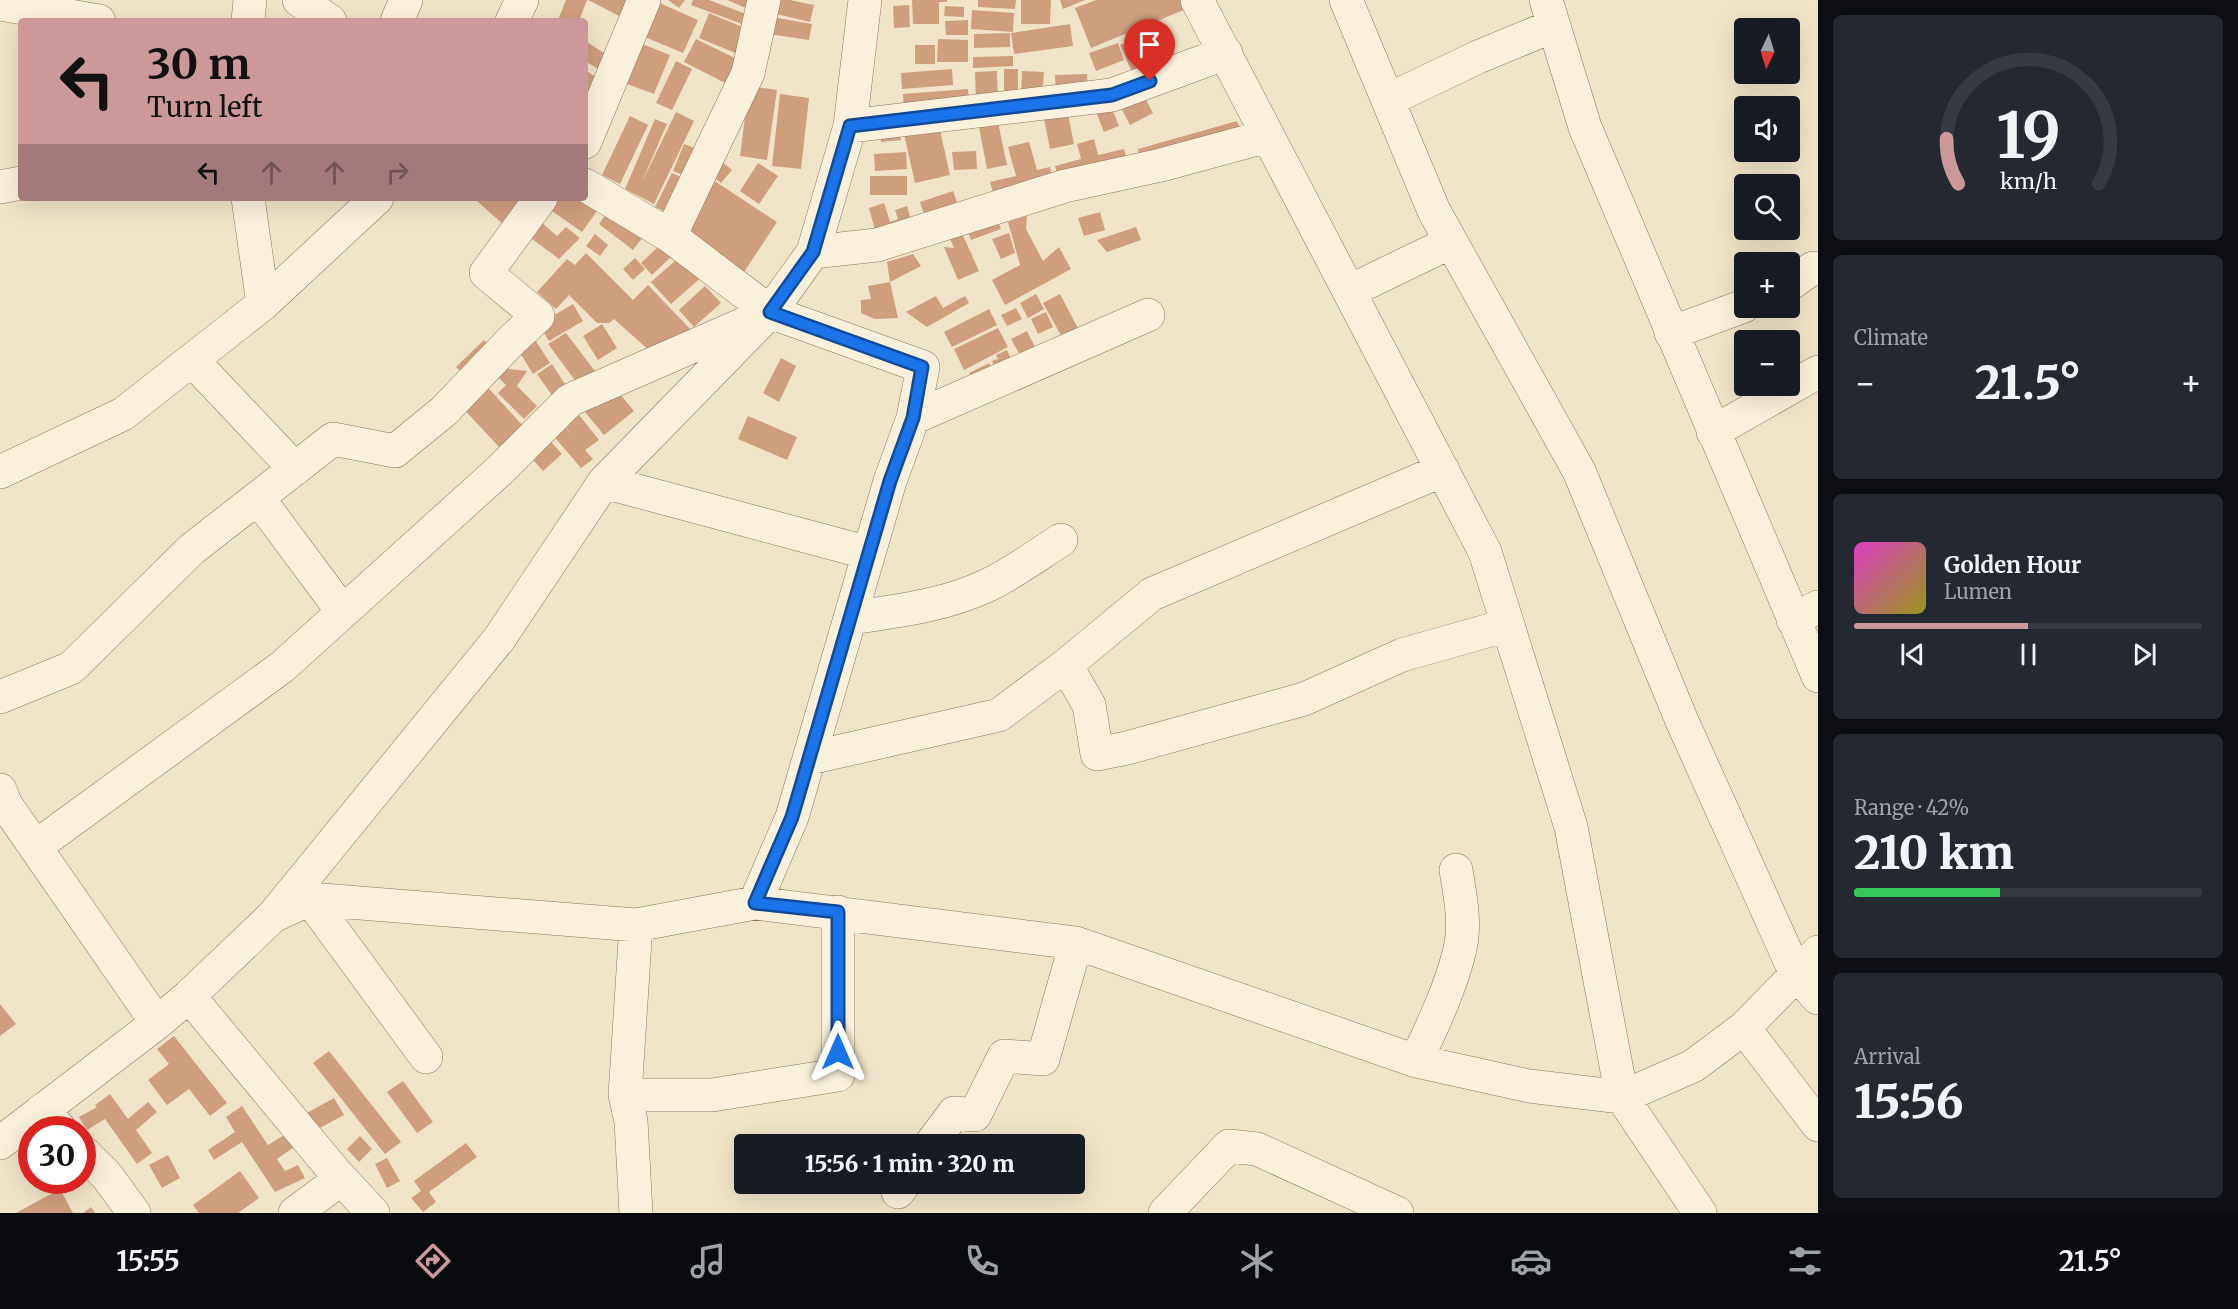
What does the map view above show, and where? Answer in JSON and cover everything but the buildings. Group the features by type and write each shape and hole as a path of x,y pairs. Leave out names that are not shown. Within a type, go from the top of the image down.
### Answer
{"street":[{"path":"248,18 250,0"},
{"path":"298,0 325,18"},
{"path":"398,18 406,0"},
{"path":"513,18 522,0"},
{"path":"588,135 644,0"},
{"path":"670,236 748,73 764,0"},
{"path":"56,1116 189,996 273,916 499,639 604,482 770,312 813,252 850,126 866,0"},
{"path":"1197,0 1485,552 1571,826 1622,1096 1700,1213"},
{"path":"1346,0 1434,211 1579,471 1682,722 1807,963 1818,998"},
{"path":"0,4 89,13"},
{"path":"1388,100 1478,57 1550,13 1585,127 1713,432 1806,613 1818,676"},
{"path":"850,126 1112,95 1226,53"},
{"path":"813,252 877,245 1065,186 1161,165 1268,136"},
{"path":"0,187 18,184"},
{"path":"588,187 670,236 770,312 922,367 913,418 890,481 792,817 755,903"},
{"path":"248,201 264,304"},
{"path":"0,472 123,414 264,304 374,201"},
{"path":"0,697 71,668 192,549 333,439 395,451 444,411 538,316 486,273 540,201"},
{"path":"1350,291 1451,242"},
{"path":"1671,333 1734,310"},
{"path":"35,847 282,667 499,471 570,400 770,312"},
{"path":"913,418 1148,315"},
{"path":"192,360 295,469"},
{"path":"1713,432 1818,372"},
{"path":"810,759 999,715 1066,665 1152,594 1443,470"},
{"path":"604,482 869,553"},
{"path":"258,498 343,612"},
{"path":"851,618 930,606 985,586 1017,569 1061,540"},
{"path":"1066,665 1089,705 1097,754 1127,748 1304,699 1402,655 1508,625"},
{"path":"0,790 6,805 157,1023"},
{"path":"1416,1061 1438,1012 1460,947 1462,911 1456,870"},
{"path":"273,916 310,899 636,926 755,903 1076,943 1416,1061 1529,1086 1622,1096 1693,1066 1744,1028 1807,963"},
{"path":"310,899 426,1057"},
{"path":"625,1095 712,1095 838,1075 838,912"},
{"path":"636,926 625,1095 631,1121 636,1213"},
{"path":"938,1134 954,1113 975,1114 1004,1056 1043,1059 1076,943"},
{"path":"189,996 373,1213"},
{"path":"1744,1028 1818,1125"},
{"path":"0,1143 18,1135"},
{"path":"1176,1209 1229,1146 1257,1149 1397,1213"},
{"path":"96,1164 108,1176 134,1213"},
{"path":"295,1213 342,1179"}],"route":[{"path":"838,1052 838,912 755,903 792,817 890,481 913,418 922,367 770,312 813,252 850,126 1112,95 1150,81"}]}
